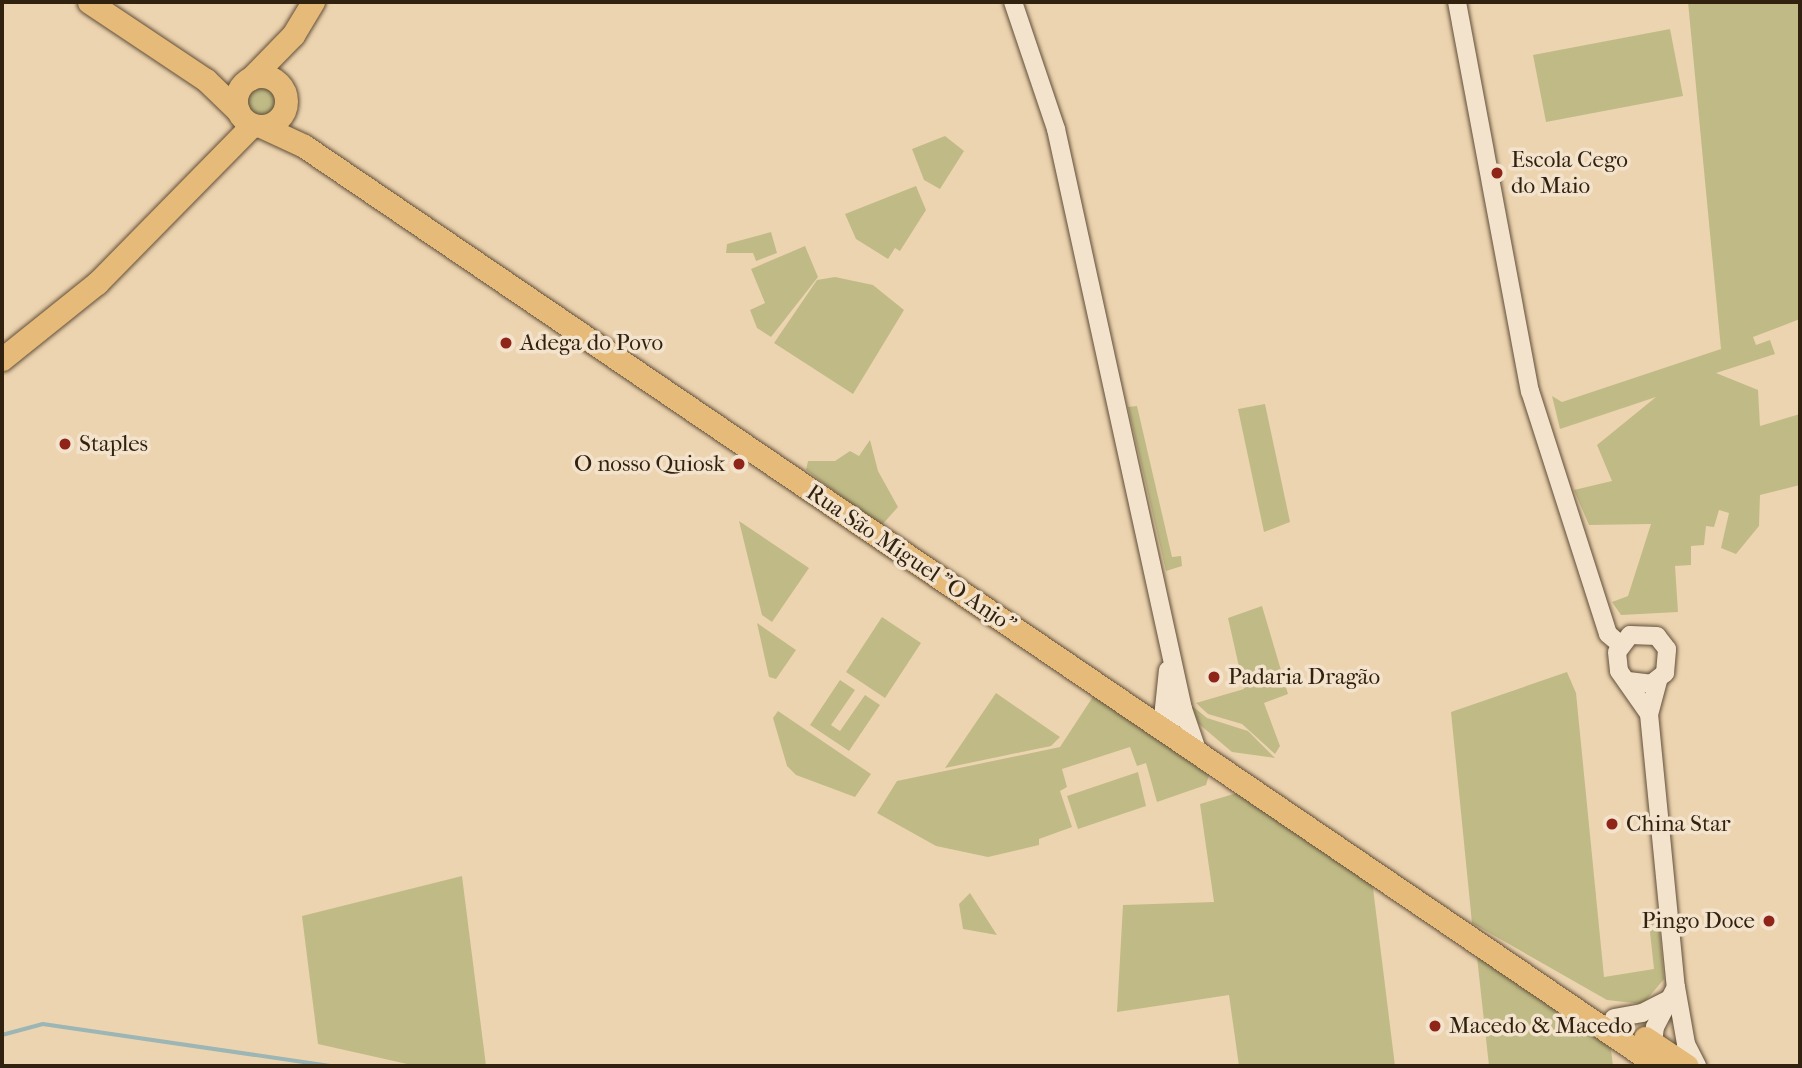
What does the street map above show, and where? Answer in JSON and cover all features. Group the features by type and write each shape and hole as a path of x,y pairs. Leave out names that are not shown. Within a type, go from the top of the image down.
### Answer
{"main road":[{"name":"Rua São Miguel \"O Anjo\"","path":"89,2 206,80 248,119 304,146 1567,1003 1687,1066"},
{"path":"2,359 132,248 229,142 248,119 247,81 293,35 313,2"},
{"path":"248,119 281,115 293,35"},
{"path":"206,80 273,80 284,96 304,146"},
{"path":"2,378 115,287 132,248"},
{"name":"Rua São Miguel \"O Anjo\"","path":"1468,934 1560,982 1614,1018 1654,1051"}],"street":[{"path":"1013,2 1056,129 1169,659 1197,750"},
{"path":"1457,2 1530,391 1617,665 1649,714"},
{"path":"1602,616 1637,633 1657,636 1667,649 1668,666 1658,681 1649,714 1673,993 1696,1066"},
{"path":"1610,642 1637,633"},
{"path":"1163,727 1169,659"},
{"path":"1628,681 1643,685 1658,681"},
{"path":"1129,705 1144,706 1165,696"},
{"path":"1163,727 1184,709"},
{"path":"1614,1018 1643,1013 1673,993"},
{"path":"1654,1051 1673,993"},
{"path":"1654,1051 1681,1017"}],"shaded area":[{"path":"1688,2 1800,2 1800,319 1753,337 1756,345 1770,340 1775,354 1716,373 1758,390 1760,426 1800,414 1800,485 1760,495 1759,526 1736,554 1721,548 1729,513 1719,510 1714,527 1706,526 1704,545 1691,546 1691,565 1675,566 1678,612 1621,615 1612,602 1628,596 1651,524 1589,525 1574,490 1612,481 1597,445 1656,397 1560,429 1552,396 1562,402 1721,349"},
{"path":"1670,29 1683,96 1546,122 1533,55"},
{"path":"261,83 274,88 279,101 274,114 261,119 248,114 243,101 248,88"},
{"path":"945,136 964,151 940,189 924,180 912,149"},
{"path":"916,186 926,210 900,251 895,248 888,259 856,239 845,214"},
{"path":"771,232 777,253 756,261 753,253 726,253 727,244"},
{"path":"805,246 818,277 771,337 757,328 750,310 765,303 751,269"},
{"path":"835,277 873,285 904,310 853,394 774,343 817,280"},
{"path":"1265,404 1290,522 1264,532 1238,409"},
{"path":"1137,406 1172,557 1181,556 1182,566 1166,571 1128,407"},
{"path":"870,440 878,471 898,507 881,526 806,470 808,461 835,461 850,451 859,456"},
{"path":"739,521 809,568 772,622 762,615"},
{"path":"1262,606 1288,694 1264,703 1280,746 1275,754 1242,724 1208,714 1196,703 1244,689 1228,618"},
{"path":"882,617 921,643 885,698 846,672"},
{"path":"757,623 796,650 776,679 769,677"},
{"path":"1567,672 1576,693 1604,977 1654,969 1648,914 1658,913 1664,979 1643,1004 1607,1000 1472,923 1451,712"},
{"path":"840,680 855,690 831,725 840,731 865,695 880,705 849,751 810,725"},
{"path":"1096,692 1209,775 1206,785 1157,802 1146,763 1137,766 1130,747 1062,769 1067,787 1060,791 1072,827 1039,839 1039,845 988,857 936,846 877,813 897,781 1060,747"},
{"path":"996,693 1060,737 1051,746 945,768"},
{"path":"1191,705 1207,718 1248,731 1275,758 1232,752 1199,724"},
{"path":"778,711 871,774 855,797 796,775 787,766 773,718"},
{"path":"1138,772 1146,806 1078,829 1067,796"},
{"path":"1237,793 1372,880 1395,1066 1239,1066 1229,995 1117,1012 1123,905 1214,902 1200,804"},
{"path":"462,876 486,1066 416,1066 318,1044 302,916"},
{"path":"970,893 997,935 963,929 959,904"},
{"path":"1476,948 1610,1041 1613,1066 1489,1066"}],"waterway":[{"path":"2,1035 43,1024 330,1066"}],"place":[{"name":"Escola Cego do Maio","path":"1497,173"},
{"name":"Adega do Povo","path":"506,343"},
{"name":"Staples","path":"65,444"},
{"name":"O nosso Quiosk","path":"739,464"},
{"name":"Padaria Dragão","path":"1214,677"},
{"name":"China Star","path":"1612,824"},
{"name":"Pingo Doce","path":"1769,921"},
{"name":"Macedo & Macedo","path":"1435,1026"}]}
